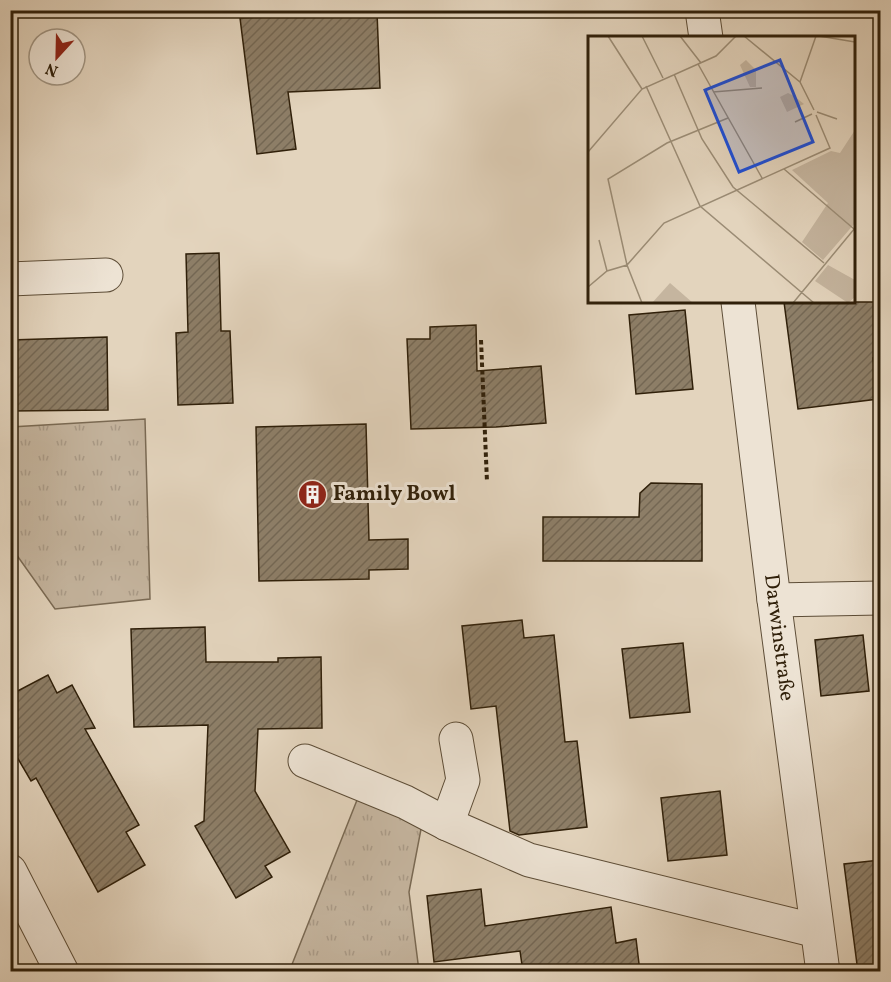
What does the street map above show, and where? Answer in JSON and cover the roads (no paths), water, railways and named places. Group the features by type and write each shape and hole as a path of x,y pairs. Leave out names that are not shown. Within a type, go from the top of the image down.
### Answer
{"street":[{"path":"702,10 706,36"},
{"path":"10,279 106,275"},
{"name":"Darwinstraße","path":"738,303 823,972"},
{"path":"774,600 880,598"},
{"path":"447,824 463,780 456,739"},
{"path":"305,761 405,802 447,824 529,860 817,931"},
{"path":"10,871 62,972"}],"place":[{"name":"Family Bowl","path":"312,494"}]}
